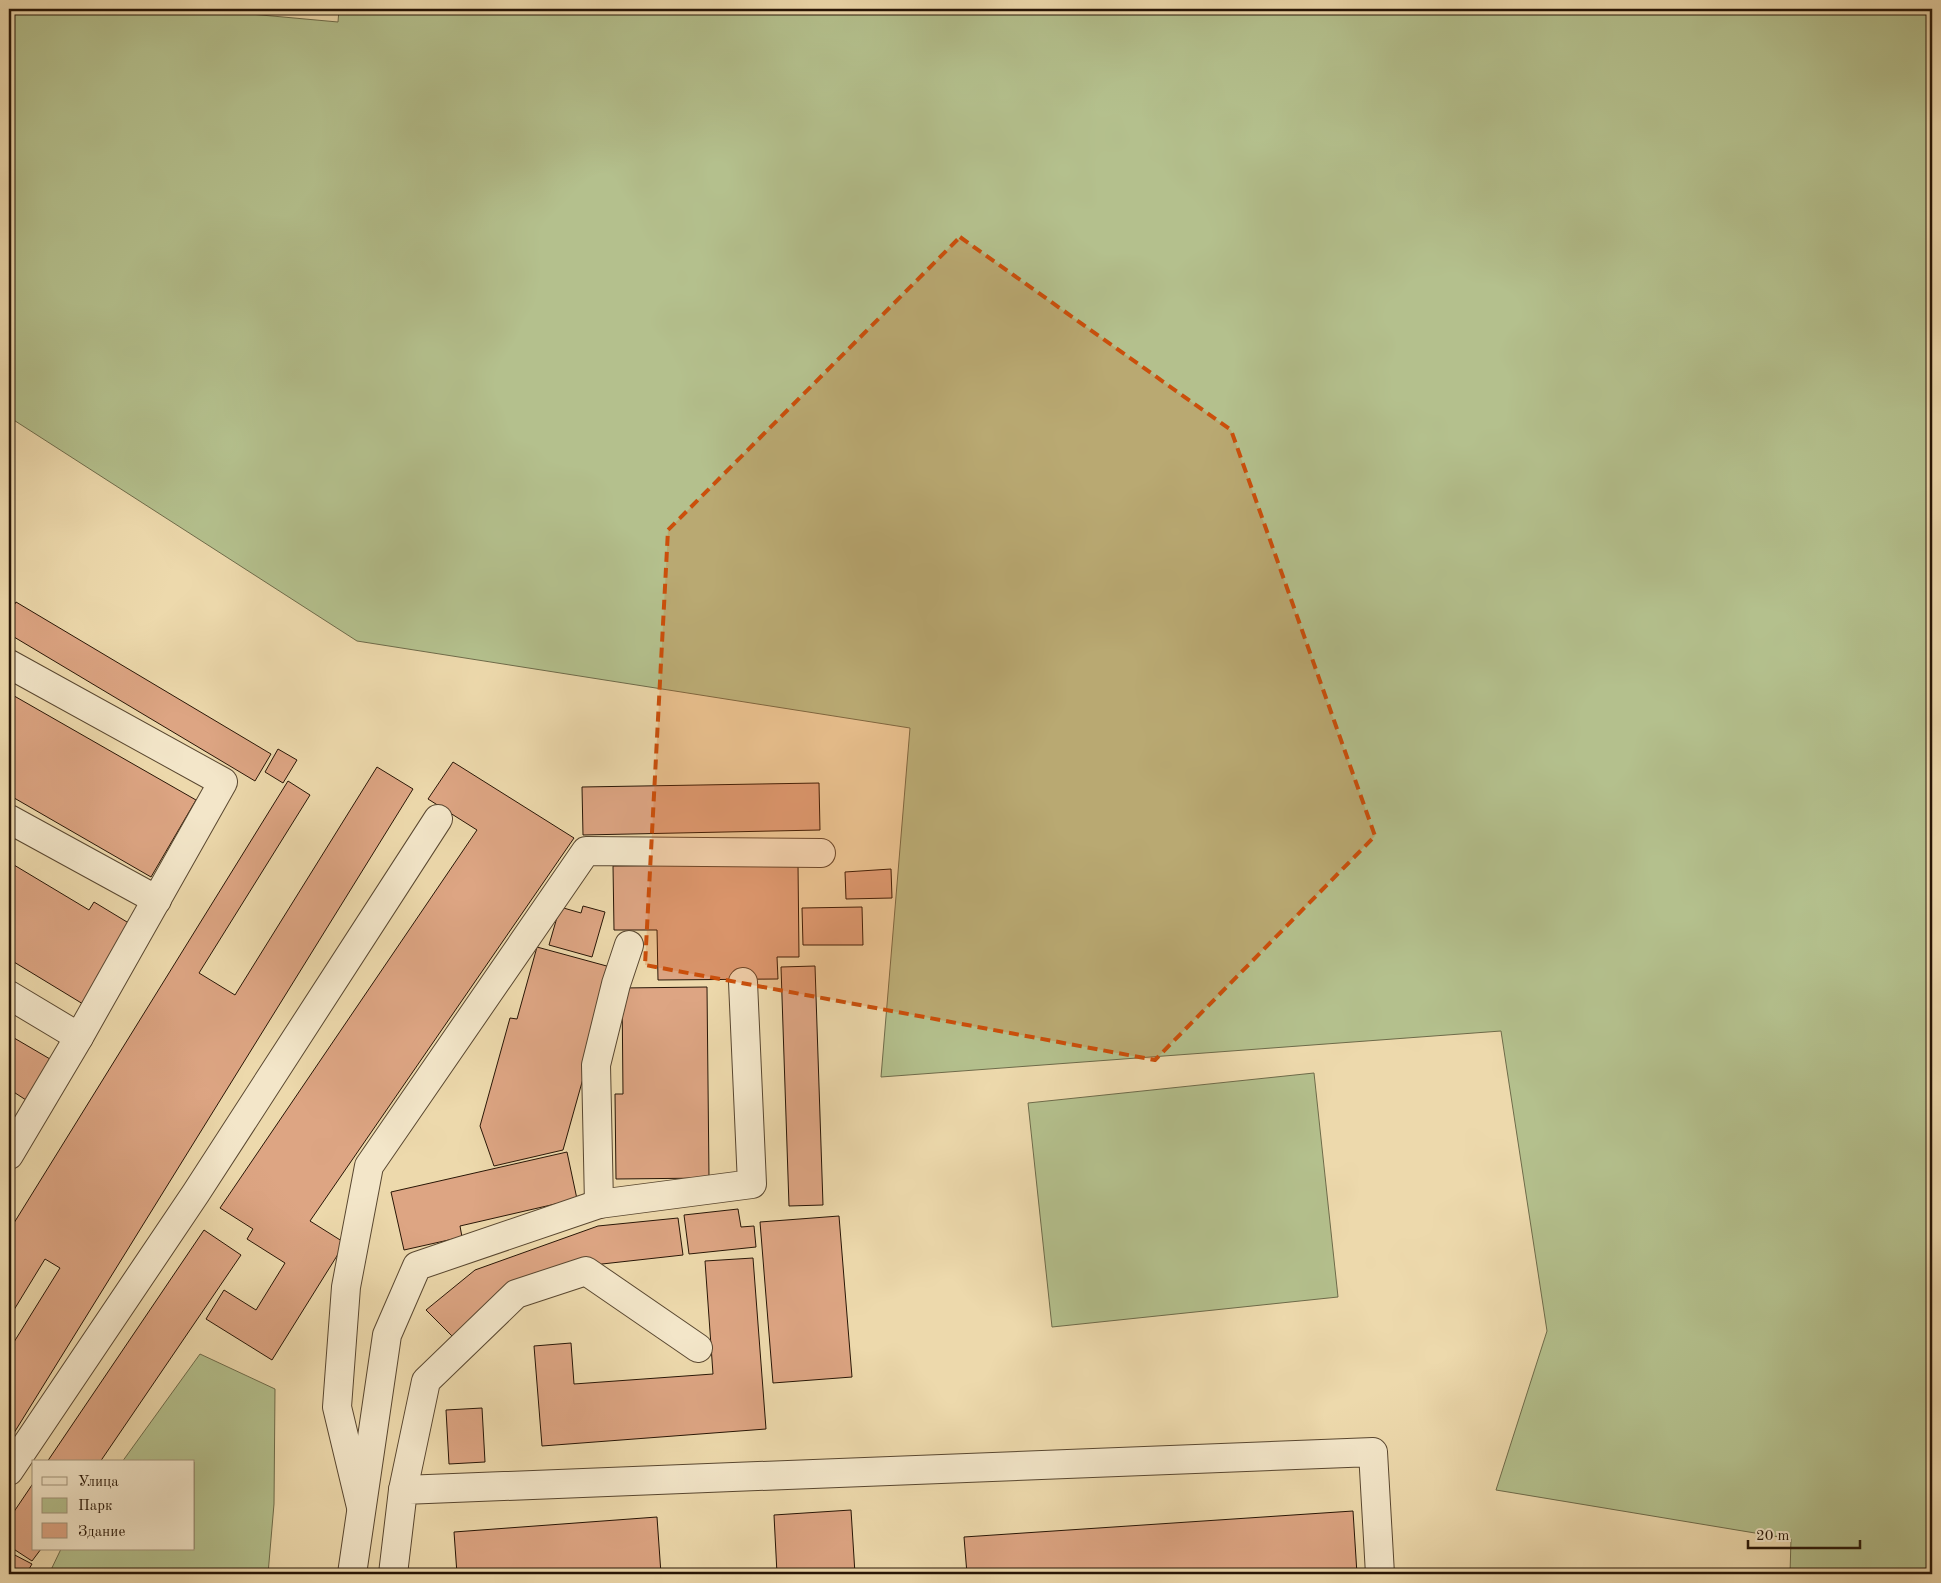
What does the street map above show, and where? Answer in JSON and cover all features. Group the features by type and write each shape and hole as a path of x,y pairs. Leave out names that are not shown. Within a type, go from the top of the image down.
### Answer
{"lane":[{"path":"9,664 223,782 9,1155"},
{"path":"9,819 157,900"},
{"path":"9,1471 196,1193 438,819"},
{"path":"361,1507 337,1407 346,1287 369,1166 586,851 821,854"},
{"path":"599,1204 596,1065 616,984 629,945"},
{"path":"352,1574 387,1335 417,1266 599,1204 752,1184 743,982"},
{"path":"9,995 78,1037"},
{"path":"393,1574 403,1490 426,1381 516,1294 586,1272 698,1348"},
{"path":"403,1490 1373,1452 1380,1574"}],"highlighted area":[{"path":"960,237 1231,430 1375,836 1155,1060 645,965 668,530"}],"green space":[{"path":"9,9 195,9 338,22 339,9 1932,9 1932,1574 1790,1574 1791,1539 1496,1490 1547,1331 1501,1031 881,1077 910,728 357,641 9,417"},
{"path":"1314,1073 1338,1297 1052,1327 1028,1103"},
{"path":"200,1354 275,1389 274,1504 268,1574 49,1574 61,1550 195,1550 195,1460 123,1460"}],"building":[{"path":"16,602 271,754 255,781 9,634 9,614"},
{"path":"9,693 196,800 151,877 9,795"},
{"path":"278,749 297,760 283,783 265,772"},
{"path":"453,762 574,838 310,1221 345,1243 272,1360 206,1319 224,1290 256,1310 285,1263 247,1239 253,1229 220,1208 477,830 428,799"},
{"path":"377,767 413,789 9,1441 9,1350 60,1268 45,1259 9,1318 9,1231 288,781 310,795 199,973 235,995"},
{"path":"819,783 820,830 583,835 582,787"},
{"path":"9,862 89,910 94,902 132,925 83,1004 9,959"},
{"path":"798,864 799,957 777,957 778,979 658,980 657,930 614,930 613,866"},
{"path":"891,869 892,898 846,899 845,872"},
{"path":"583,906 605,912 592,957 549,945 560,907 581,913"},
{"path":"862,907 863,945 803,945 802,908"},
{"path":"537,947 614,968 563,1150 494,1166 480,1126 510,1018 517,1019"},
{"path":"815,966 823,1205 789,1206 781,967"},
{"path":"707,987 709,1178 616,1179 615,1094 623,1094 622,988"},
{"path":"9,1035 50,1059 26,1100 9,1089"},
{"path":"9,1116 15,1119 9,1129"},
{"path":"567,1152 577,1199 460,1226 462,1237 404,1250 391,1192"},
{"path":"738,1209 741,1227 754,1226 756,1247 689,1254 684,1215"},
{"path":"839,1216 852,1377 773,1383 760,1222"},
{"path":"678,1218 683,1255 602,1264 514,1292 455,1339 426,1310 475,1270 598,1226"},
{"path":"204,1230 241,1255 101,1460 48,1460"},
{"path":"753,1258 766,1429 542,1446 534,1346 571,1343 574,1384 713,1374 705,1261"},
{"path":"482,1408 485,1462 449,1464 446,1410"},
{"path":"32,1485 32,1550 40,1550 32,1561 9,1546 9,1519"},
{"path":"851,1510 855,1574 777,1574 774,1515"},
{"path":"1353,1511 1357,1574 967,1574 964,1537"},
{"path":"657,1517 661,1574 457,1574 454,1532"},
{"path":"9,1552 32,1564 26,1574 9,1574"}]}
